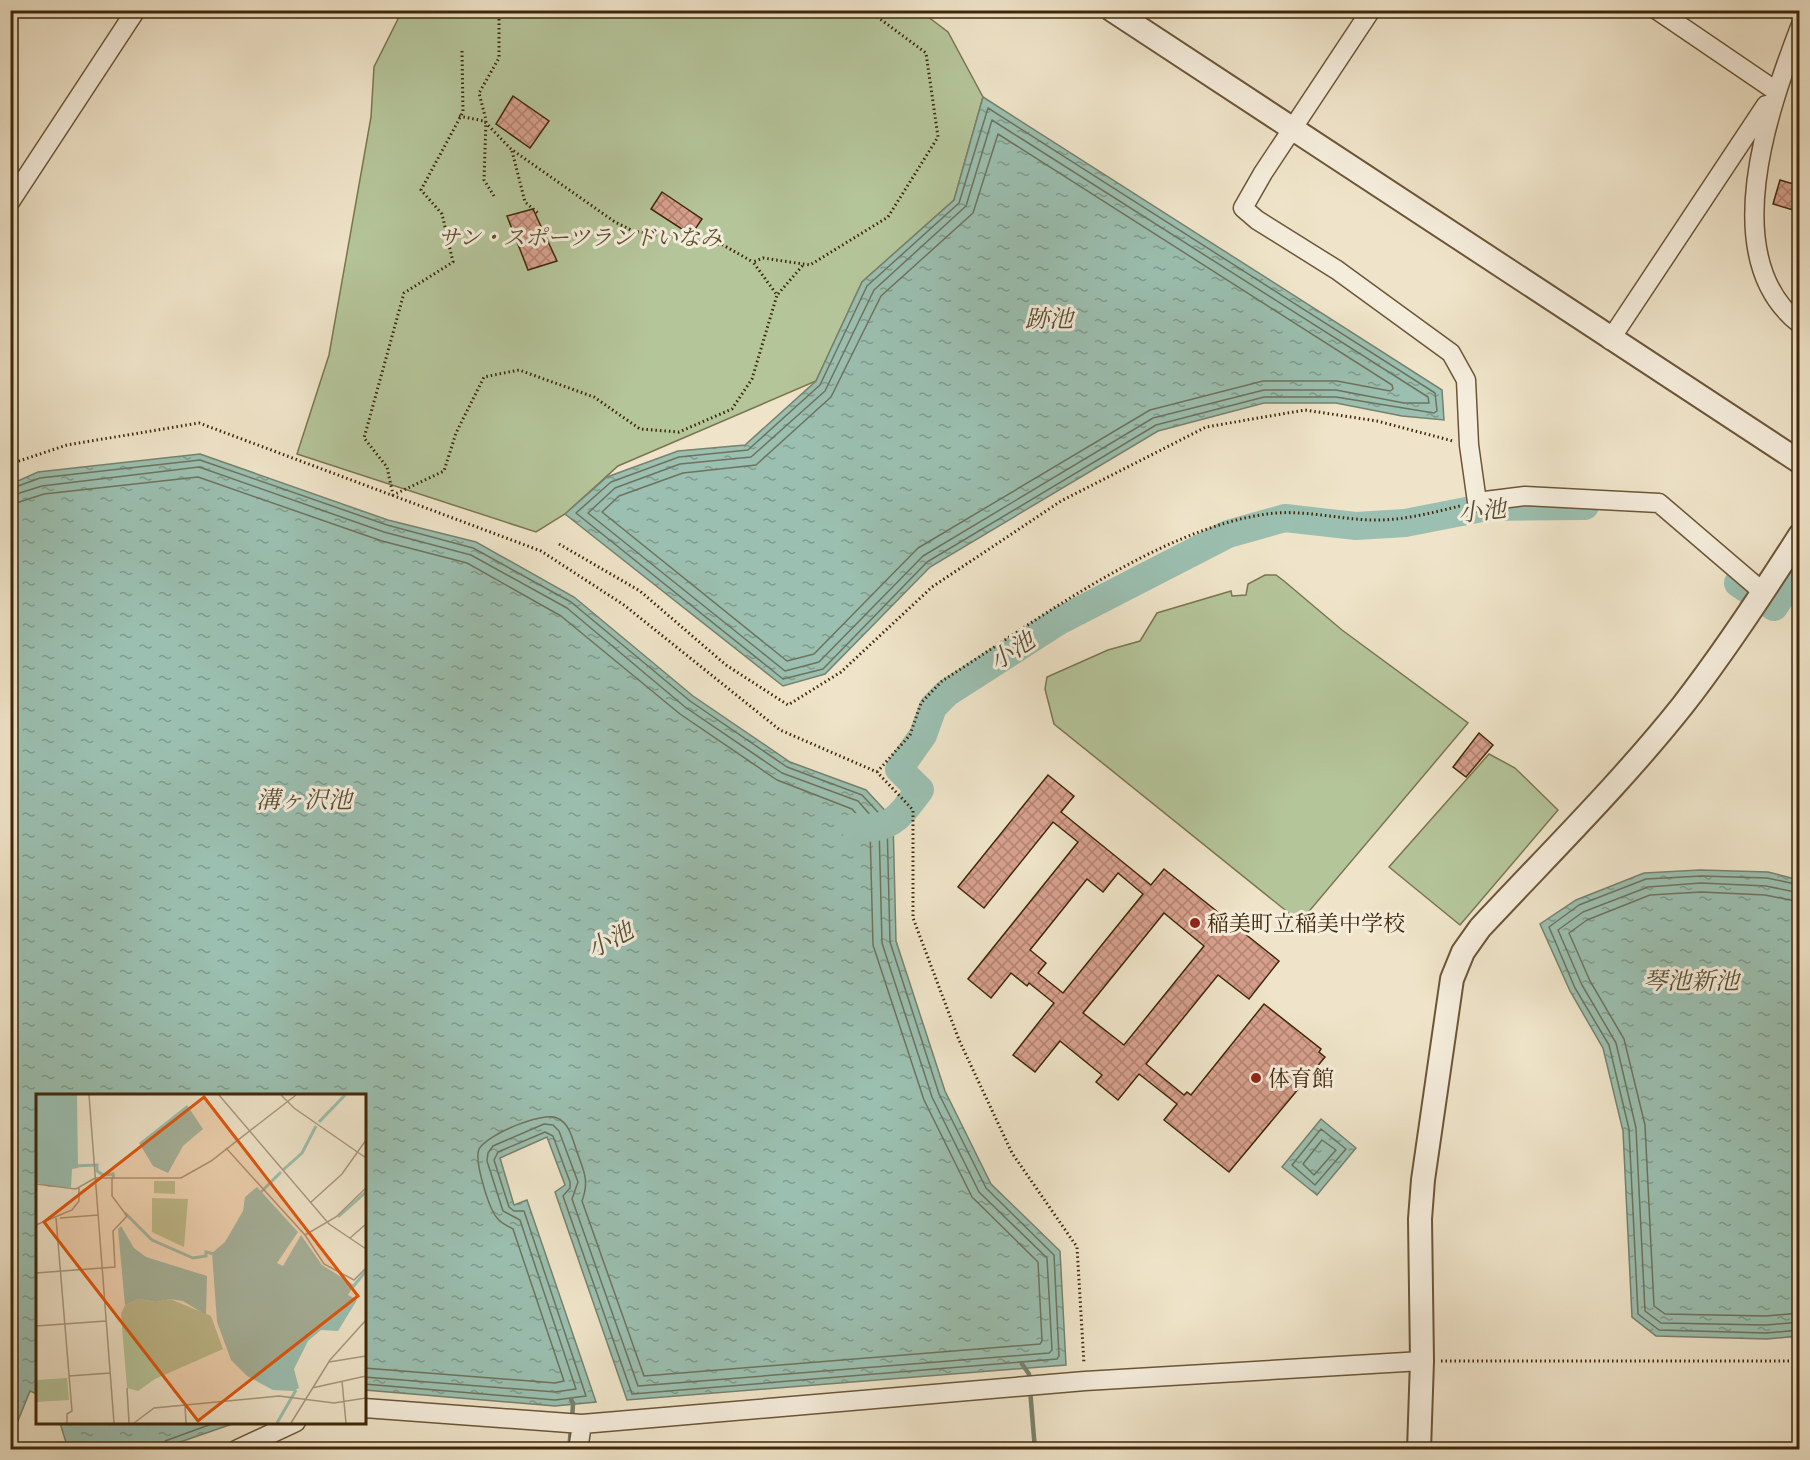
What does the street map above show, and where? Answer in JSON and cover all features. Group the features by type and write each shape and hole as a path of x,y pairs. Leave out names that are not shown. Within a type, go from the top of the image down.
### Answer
{"street":[{"path":"10,202 136,10"},
{"path":"1112,10 1610,340 1800,462"},
{"path":"1371,10 1243,208 1257,220 1337,270 1451,352 1466,380 1469,445 1477,502 1525,496 1659,503 1763,592"},
{"path":"1657,10 1776,91"},
{"path":"1800,27 1765,127 1753,213 1763,273 1774,295 1800,324"},
{"path":"1610,340 1776,91"},
{"path":"1419,1449 1422,1361 1420,1219 1423,1180 1452,979 1463,951 1480,928 1604,795 1683,705 1763,592 1800,535"},
{"path":"366,1408 582,1424 1085,1381 1422,1361"},
{"path":"236,1449 292,1424"},
{"path":"578,1449 582,1424"}],"path":[{"path":"494,196 484,180 484,121 479,93 499,58 500,10"},
{"path":"753,262 763,258 810,265 888,217 938,137 926,53 868,10"},
{"path":"393,495 387,467 364,438 404,293 453,262 442,214 421,190 463,112 462,51"},
{"path":"459,117 484,121 511,149 615,222 633,231 723,245 753,262 777,295"},
{"path":"511,149 525,202 538,213"},
{"path":"393,495 444,471 456,433 484,377 519,370 594,397 640,429 679,432 732,409 752,379 777,295 804,264"},
{"path":"559,544 640,591 726,665 788,705 841,672 932,587 1011,534 1061,501 1206,427 1305,410 1377,421 1469,445"},
{"path":"10,465 67,445 199,423 541,552 624,605 780,730 877,772 913,810 913,918 959,1041 1012,1153 1077,1247 1085,1381"},
{"path":"877,772 910,735 921,703 942,681 1104,578 1199,531 1267,514 1297,513 1372,520 1419,516 1477,502"},
{"path":"1422,1361 1800,1361"}],"green space":[{"name":"サン・スポーツランドいなみ","path":"919,10 948,32 983,97 954,200 862,282 816,381 618,466 565,514 536,532 297,454 329,355 371,117 374,67 402,11"},
{"path":"1265,575 1276,575 1342,630 1468,723 1300,922 1054,724 1045,689 1047,677 1108,650 1140,641 1157,613 1231,591 1232,596 1246,595 1248,584"},
{"path":"1489,754 1515,768 1558,810 1460,925 1389,867"}],"water":[{"name":"跡池","path":"983,97 1442,390 1444,420 1402,416 1336,403 1264,403 1158,431 930,567 825,674 783,686 565,514 607,477 678,451 745,445 816,381 862,282 954,200"},
{"name":"溝ヶ沢池","path":"200,454 388,520 476,542 574,597 693,696 790,762 866,790 893,819 896,941 945,1091 991,1184 1060,1251 1066,1365 627,1400 555,1192 565,1185 547,1137 500,1158 514,1205 527,1200 596,1402 555,1406 366,1390 366,1094 36,1094 36,1394 30,1391 11,1438 11,484 38,472"},
{"name":"琴池新池","path":"1700,870 1768,872 1799,880 1799,1336 1767,1339 1656,1336 1632,1317 1623,1131 1603,1048 1570,991 1540,924 1576,900 1644,873"},
{"path":"1321,1119 1356,1148 1317,1195 1282,1167"},
{"path":"61,1424 232,1424 160,1449 68,1449"}],"building":[{"path":"513,96 549,121 530,148 496,124"},
{"path":"1780,180 1800,186 1800,212 1773,204"},
{"path":"662,192 702,219 691,235 651,209"},
{"path":"533,209 557,261 528,270 507,216"},
{"path":"1479,733 1493,745 1466,777 1453,767"},
{"path":"1048,775 1074,796 1061,812 1151,885 1164,869 1279,961 1249,999 1218,975 1146,1064 1184,1095 1187,1092 1191,1095 1264,1004 1321,1049 1319,1052 1325,1057 1229,1172 1164,1120 1177,1104 1139,1074 1118,1100 1096,1082 1102,1075 1060,1041 1035,1072 1013,1055 1054,1003 1029,983 1027,986 1011,973 991,998 968,979 1078,842 1053,822 984,908 958,887","holes":["1118,873 1143,894 1063,993 1038,973 1046,963 1030,950 1087,879 1103,892","1164,913 1204,946 1124,1045 1083,1013"]}],"waterway":[{"name":"小池","path":"855,827 878,827 894,820 920,790 899,769 923,735 933,707 947,693 1059,621 1228,534 1285,518 1356,526 1405,523 1487,507 1585,506"},
{"name":"小池","path":"1738,583 1774,607 1800,567"},
{"path":"1022,1364 1029,1374 1029,1381"},
{"path":"1030,1389 1035,1450"},
{"path":"571,1399 572,1420"},
{"path":"569,1450 571,1428"}],"place":[{"name":"稲美町立稲美中学校","path":"1195,923"},
{"name":"体育館","path":"1256,1078"}]}
